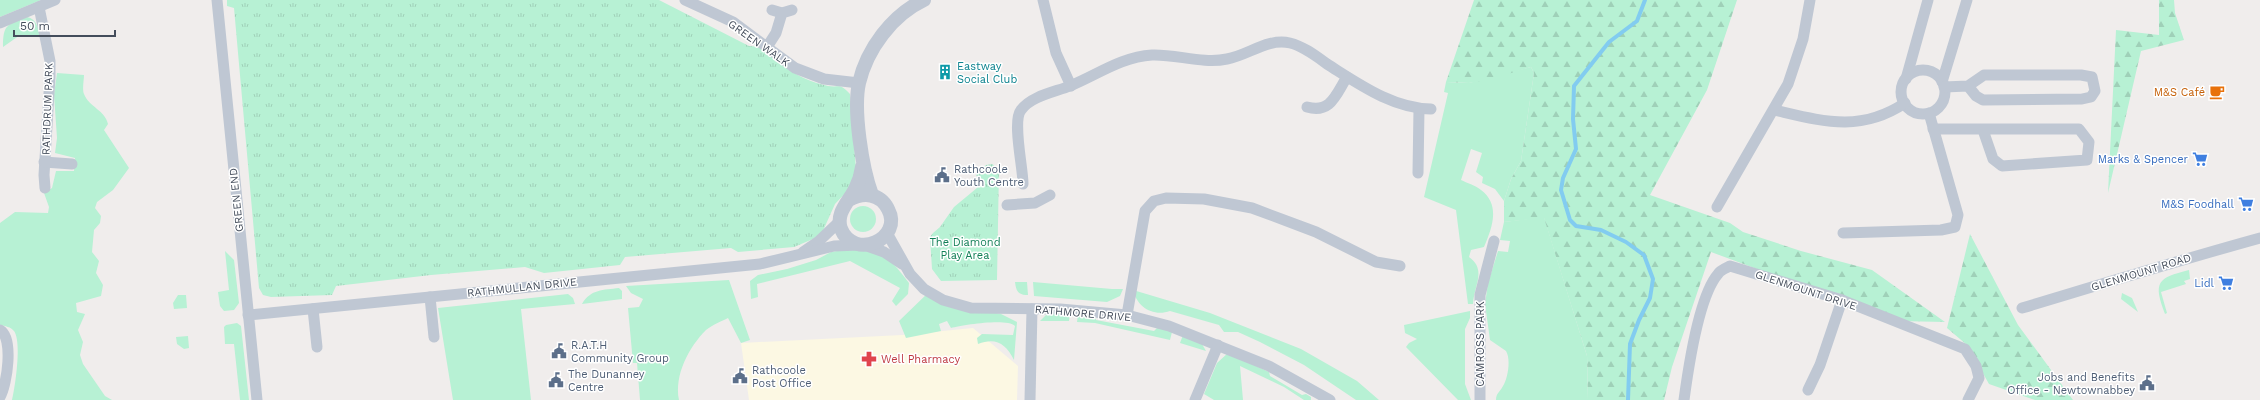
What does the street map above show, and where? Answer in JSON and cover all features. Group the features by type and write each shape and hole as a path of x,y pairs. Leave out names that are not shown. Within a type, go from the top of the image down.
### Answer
{"street":[{"path":"0,23 55,0"},
{"name":"GREEN END","path":"217,0 257,400"},
{"name":"GREEN WALK","path":"685,0 733,22 767,47 784,62 802,71 824,79 859,83"},
{"path":"872,195 862,166 858,119 859,83 872,48 894,22 924,0"},
{"path":"1043,0 1056,53 1071,86"},
{"path":"1717,207 1788,84 1802,39 1810,0"},
{"path":"1928,0 1902,91 1904,103 1915,112 1928,113 1942,104 1943,85 1967,0"},
{"name":"RATHDRUM PARK","path":"39,7 50,61 44,162 45,188"},
{"path":"767,47 776,33 782,11"},
{"path":"1023,184 1017,116 1022,109 1035,100 1071,86 1111,66 1150,56 1170,55 1225,60 1276,42 1291,43 1308,51 1347,77 1390,101 1419,109 1431,109"},
{"path":"1906,79 1915,72 1925,70 1935,74 1943,85"},
{"path":"1943,85 1968,86 1984,75 2081,75 2092,77 2095,91 2091,97 2082,99 1983,100 1976,96 1968,86"},
{"path":"1307,107 1315,109 1325,108 1333,100 1347,77"},
{"path":"1774,110 1835,123 1860,122 1879,117 1904,103"},
{"path":"1418,173 1419,109"},
{"path":"1843,233 1941,230 1955,226 1958,215 1934,129 1928,113"},
{"path":"1934,129 2079,129 2090,142 2089,155 2087,160 2002,166 1993,159 1983,130"},
{"path":"44,162 72,164"},
{"path":"849,200 860,195 872,195 885,203 891,218 887,233 875,244 863,245 845,235 840,221 844,206 849,200 858,182 862,166"},
{"path":"1006,205 1035,203 1050,195"},
{"path":"1127,315 1145,211 1154,202 1166,198 1204,199 1252,208 1316,232 1376,262 1400,266"},
{"name":"RATHMULLAN DRIVE","path":"796,256 819,241 840,221"},
{"name":"RATHMORE DRIVE","path":"887,233 905,266 924,289 943,300 970,308 1032,309 1127,315 1169,326 1269,366 1330,400"},
{"name":"GLENMOUNT ROAD","path":"2022,308 2140,273 2170,262 2260,238"},
{"name":"CAMROSS PARK","path":"1480,400 1480,295 1494,241"},
{"name":"RATHMULLAN DRIVE","path":"248,316 430,296 760,264 834,246 863,245"},
{"name":"RATHMORE DRIVE","path":"863,245 877,249 905,266"},
{"name":"GLENMOUNT DRIVE","path":"1684,400 1689,362 1708,288 1718,272 1730,266 1842,300 1965,349 1976,366 1979,378 1968,400"},
{"path":"430,296 434,337"},
{"path":"1808,390 1820,365 1842,300"},
{"path":"313,309 318,347"},
{"path":"1030,400 1032,309"},
{"path":"0,330 4,332 9,343 5,389 0,397"},
{"path":"1195,400 1218,345"}],"shaded area":[{"path":"973,328 1018,366 1017,400 749,400 741,343 902,335"}],"green space":[{"path":"0,0 41,0 0,17"},
{"path":"227,0 659,0 749,46 763,49 799,76 824,85 839,86 846,90 850,94 856,169 851,187 835,204 822,233 813,239 794,247 738,252 731,248 625,257 620,265 544,273 525,267 431,275 336,286 332,295 271,297 263,295 259,288 234,8 227,6"},
{"path":"1474,0 1737,0 1707,90 1650,195 1730,223 1743,232 1801,251 1872,270 1945,322 1898,321 1711,252 1672,367 1664,400 1588,400 1587,356 1544,218 1504,222 1504,201 1511,179 1521,161 1534,73 1531,67 1488,80 1469,83 1446,82"},
{"path":"2159,0 2174,0 2175,13 2184,40 2141,51 2108,193 2116,30 2159,35"},
{"path":"27,17 35,22 38,27 40,37 20,35 3,47 4,34 8,26"},
{"path":"1531,67 1534,73 1521,161 1511,179 1504,201 1495,189 1482,183 1483,177 1476,172 1482,153 1471,149 1461,180 1474,185 1481,190 1487,196 1493,210 1492,225 1484,247 1471,250 1469,257 1477,267 1478,278 1473,304 1468,304 1456,210 1424,197 1448,93 1444,92 1446,82 1469,83"},
{"path":"57,73 84,75 83,92 89,102 104,115 108,124 104,130 129,168 113,190 97,202 95,208 101,216 100,223 94,230 92,252 99,261 96,273 103,285 101,296 76,303 77,312 85,314 78,330 83,342 80,355 83,364 105,396 112,400 12,400 18,354 14,331 0,325 0,223 15,212 48,213 49,207 44,193 52,188 56,171 74,171 75,158 55,153 57,138 54,95"},
{"name":"The Diamond Play Area","path":"992,164 999,169 997,280 941,281 932,269 930,237 940,227 954,207 983,183 976,175 986,165"},
{"path":"863,206 872,210 876,219 872,228 863,232 854,228 850,219 854,210"},
{"path":"1544,217 1587,356 1588,400 1496,400 1497,394 1503,386 1506,378 1508,354 1490,340 1485,304 1488,283 1498,251 1508,252 1510,241 1500,240 1504,222"},
{"path":"1970,234 2018,325 2073,400 2035,400 1989,384 1967,345 1947,328"},
{"path":"849,249 878,254 890,261 909,283 908,294 896,306 892,301 900,288 850,261 757,284 758,297 751,299 750,281 758,275 787,269 816,260 831,252"},
{"path":"225,251 234,260 239,303 234,310 224,311 220,306 218,292 229,290"},
{"path":"2189,270 2190,279 2184,281 2186,284 2161,292 2167,313 2165,314 2159,295 2160,283 2170,276"},
{"path":"729,280 750,340 741,343 728,318 714,325 706,330 700,337 684,362 679,381 679,400 640,400 637,363 633,363 628,308 639,307 643,299 631,293 626,286"},
{"path":"1015,282 1027,282 1028,295 1018,292"},
{"path":"1033,282 1123,289 1120,296 1107,302 1034,296"},
{"path":"619,288 622,291 622,299 582,304 589,295 593,293"},
{"path":"1133,290 1210,313 1301,349 1357,381 1379,400 1356,400 1304,365 1238,332 1224,332 1219,325 1170,311 1158,313 1147,309 1138,301"},
{"path":"929,292 971,308 1001,314 1017,322 1014,360 1008,350 1000,343 990,341 978,344 977,338 982,334 1013,335 1015,326 1010,324 994,322 951,328 947,321 939,324 941,331 906,338 899,321"},
{"path":"2122,293 2132,298 2138,312 2121,299"},
{"path":"568,294 573,298 575,304 521,309 531,400 453,400 438,308"},
{"path":"178,295 186,295 187,308 174,309 173,303"},
{"path":"1054,311 1070,313 1069,321 1040,321 1046,315"},
{"path":"1470,311 1470,318 1465,329 1465,384 1471,400 1458,400 1406,347 1409,343 1417,339 1405,333 1404,325"},
{"path":"1078,314 1094,315 1096,320 1154,331 1158,327 1172,332 1170,340 1095,323 1077,322"},
{"path":"237,323 241,326 249,400 240,400 234,344 225,344 224,327 226,325"},
{"path":"1183,335 1202,344 1206,351 1180,343"},
{"path":"188,336 189,348 184,349 177,344 176,337"},
{"path":"1228,353 1269,372 1270,376 1302,395 1306,394 1311,397 1311,400 1304,400 1284,387 1240,366 1243,400 1214,400 1204,394 1217,363"}],"waterway":[{"path":"1628,400 1630,344 1639,320 1650,298 1653,279 1644,255 1626,242 1601,230 1576,226 1570,220 1561,190 1563,178 1576,149 1573,119 1574,86 1609,42 1637,21 1645,0"}],"place":[{"name":"Eastway Social Club","path":"945,72"},
{"name":"M&S Café","path":"2217,92"},
{"name":"Marks & Spencer","path":"2200,159"},
{"name":"Rathcoole Youth Centre","path":"942,175"},
{"name":"M&S Foodhall","path":"2246,204"},
{"name":"Lidl","path":"2226,283"},
{"name":"R.A.T.H Community Group","path":"559,351"},
{"name":"Well Pharmacy","path":"869,359"},
{"name":"Rathcoole Post Office","path":"740,376"},
{"name":"The Dunanney Centre","path":"556,380"},
{"name":"Jobs and Benefits Office - Newtownabbey","path":"2147,383"}]}
